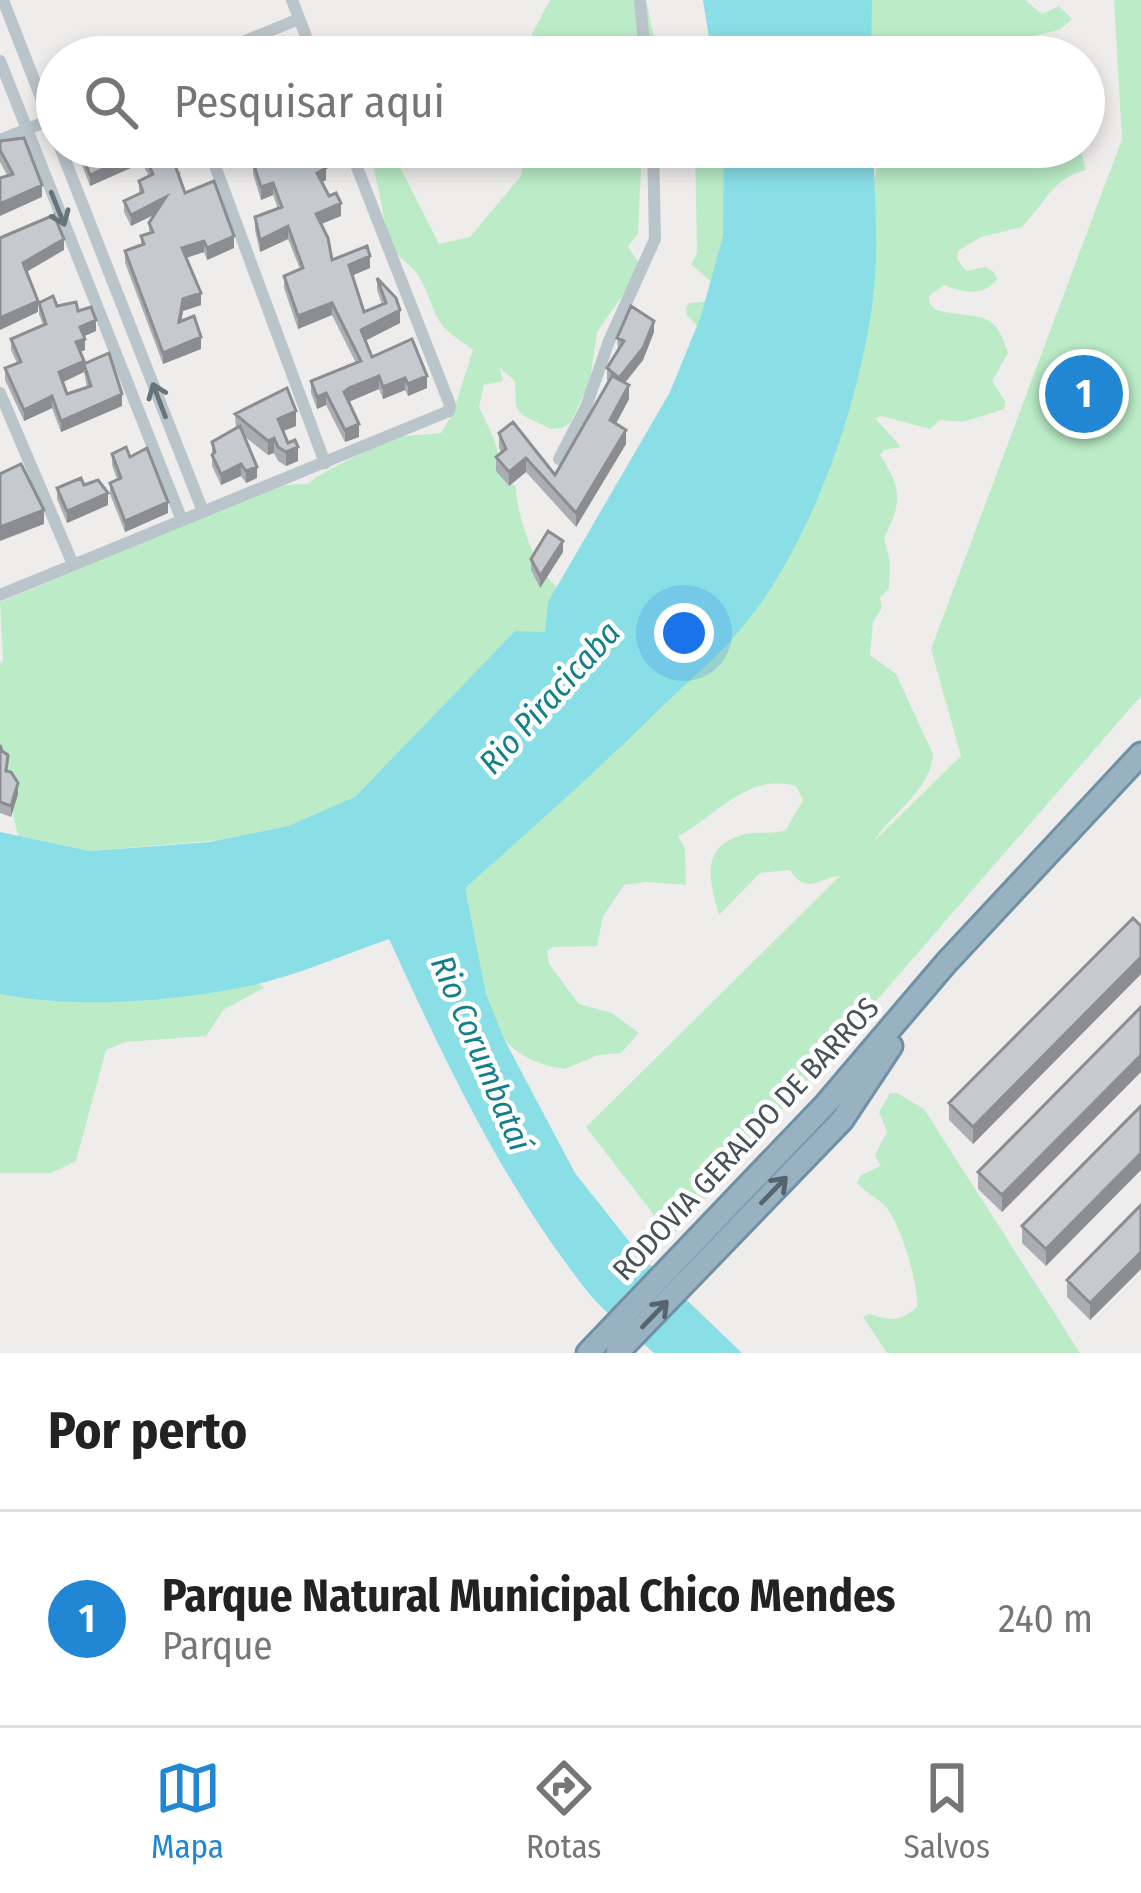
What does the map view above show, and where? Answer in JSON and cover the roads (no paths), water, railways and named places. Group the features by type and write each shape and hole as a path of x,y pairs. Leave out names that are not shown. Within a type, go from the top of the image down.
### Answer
{"highway":[{"name":"RODOVIA GERALDO DE BARROS","path":"616,1353 946,963 1141,754"},
{"name":"RODOVIA GERALDO DE BARROS","path":"590,1351 685,1267"}],"street":[{"path":"3,0 36,78"},
{"path":"292,0 305,36"},
{"path":"640,0 643,36"},
{"path":"259,36 299,20"},
{"path":"0,61 36,152"},
{"path":"0,140 36,125"},
{"path":"42,168 181,518"},
{"path":"69,168 202,509"},
{"path":"216,168 325,463"},
{"path":"0,595 449,411 451,405 357,168"},
{"path":"559,459 586,407 609,341 655,239 653,168"},
{"path":"0,393 73,562"}],"water":[{"path":"703,0 872,0 871,36 709,36"},
{"path":"724,168 874,168 876,243 864,352 815,505 767,595 739,631 465,888 486,994 504,1039 575,1173 640,1255 742,1353 654,1353 594,1299 528,1208 454,1076 389,939 267,982 219,992 124,1002 0,994 0,832 90,851 210,842 288,826 355,797 515,631 545,632 548,602 670,392 701,316 723,236"}],"place":[{"name":"Parque Natural Municipal Chico Mendes","path":"1084,394"}],"water label":[{"name":"Rio Piracicaba","path":"549,697"},
{"name":"Rio Corumbataí","path":"482,1053"}]}
